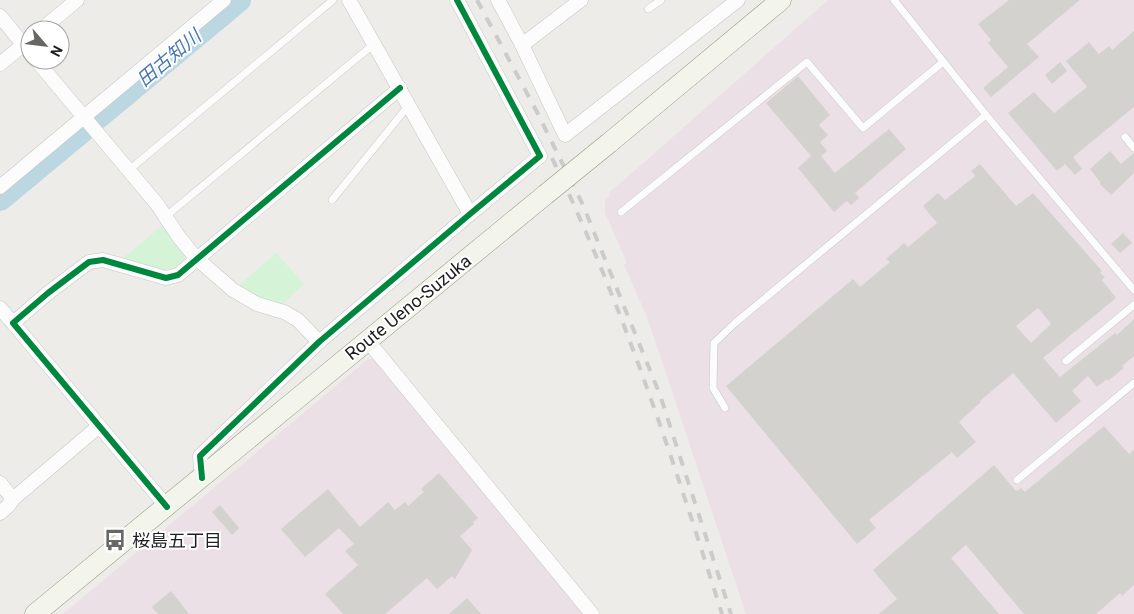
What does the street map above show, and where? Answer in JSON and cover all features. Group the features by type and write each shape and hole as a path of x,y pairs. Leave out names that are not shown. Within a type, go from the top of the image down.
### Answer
{"main road":[{"name":"Route Ueno-Suzuka","path":"35,614 545,196 780,0"}],"street":[{"path":"53,20 77,0"},
{"path":"0,187 224,0"},
{"path":"349,0 470,214"},
{"path":"202,478 200,456 319,342 540,156 457,0"},
{"path":"498,0 565,135 738,0"},
{"path":"522,45 581,0"},
{"path":"0,16 20,37"},
{"path":"0,64 20,51"},
{"path":"44,70 129,170 196,258 233,290 256,304 284,312 298,320 319,342"},
{"path":"13,323 89,262 103,260 166,278 178,275 400,88"},
{"path":"0,308 167,507"},
{"path":"367,340 592,614"},
{"path":"0,513 13,499 98,426"},
{"path":"0,483 13,499"}],"lane":[{"path":"129,170 333,0"},
{"path":"648,9 660,0"},
{"path":"894,0 986,115 1134,290"},
{"path":"165,217 374,44"},
{"path":"621,212 807,62 863,128 943,62"},
{"path":"332,200 409,105"},
{"path":"725,408 713,388 714,343 735,323 986,115"},
{"path":"1125,137 1134,148"},
{"path":"1066,361 1134,304"},
{"path":"1017,480 1134,383"}],"shaded area":[{"path":"828,0 1134,0 1134,614 746,614 646,315 624,265 627,263 605,213 605,200 610,195 608,193"},
{"path":"368,359 372,359 381,366 584,614 63,614"}],"green space":[{"path":"162,226 184,252 184,261 168,269 154,270 123,258"},
{"path":"276,253 304,284 282,305 257,296 239,285"}],"building":[{"path":"1009,0 1080,0 1027,44 1039,57 991,97 983,88 1008,67 988,43 991,40 978,24"},
{"path":"1134,31 1134,107 1073,157 1082,169 1075,175 1065,164 1057,171 1008,113 1034,92 1054,113 1087,87 1066,61 1089,42 1099,54 1109,46 1112,50"},
{"path":"1060,62 1067,71 1052,84 1045,75"},
{"path":"798,76 830,115 819,125 828,135 820,142 827,151 821,156 835,173 889,129 906,149 855,193 859,198 851,205 847,201 834,212 798,168 811,156 766,103"},
{"path":"1110,151 1121,164 1134,153 1134,173 1111,195 1100,184 1090,169"},
{"path":"980,164 1016,206 1033,193 1102,271 1100,273 1105,277 1102,280 1116,298 1043,358 1060,377 1115,333 1117,335 1134,319 1134,356 1122,366 1124,368 1097,387 1088,376 1072,391 1081,401 1056,423 1013,373 959,422 976,442 957,458 952,452 869,520 876,528 857,544 726,386 853,279 860,287 890,262 886,259 904,243 908,247 937,223 923,206 938,193 945,200 975,176 971,171","holes":["1038,308 1051,324 1031,343 1016,326"]},
{"path":"1123,233 1132,243 1120,253 1111,244"},
{"path":"1104,426 1129,454 1134,450 1134,585 1122,596 1120,593 1096,614 1024,614 966,545 951,558 999,614 879,614 897,599 873,570 994,465 1016,491 1021,488 1025,492"},
{"path":"439,473 478,518 460,536 472,550 455,579 452,576 437,589 427,578 385,614 343,614 325,594 358,565 345,551 354,544 339,528 305,557 281,529 328,489 360,527 388,502 395,510 405,502 408,506 424,492 421,489"},
{"path":"220,505 239,528 232,535 212,512"},
{"path":"171,591 189,614 158,614 152,607"},
{"path":"467,598 481,614 449,614"}],"waterway":[{"name":"田古知川","path":"98,117 239,0"},
{"name":"田古知川","path":"0,199 82,131"}],"railway":[{"path":"477,0 536,110 583,205 660,395 731,614"},
{"path":"552,158 578,213 624,326 685,498 722,614"}],"cycle path":[{"path":"202,478 200,456 319,342 540,156 457,0"},
{"path":"167,507 13,323 89,262 103,260 166,278 178,275 400,88"}],"place":[{"name":"桜島五丁目","path":"115,540"}]}
